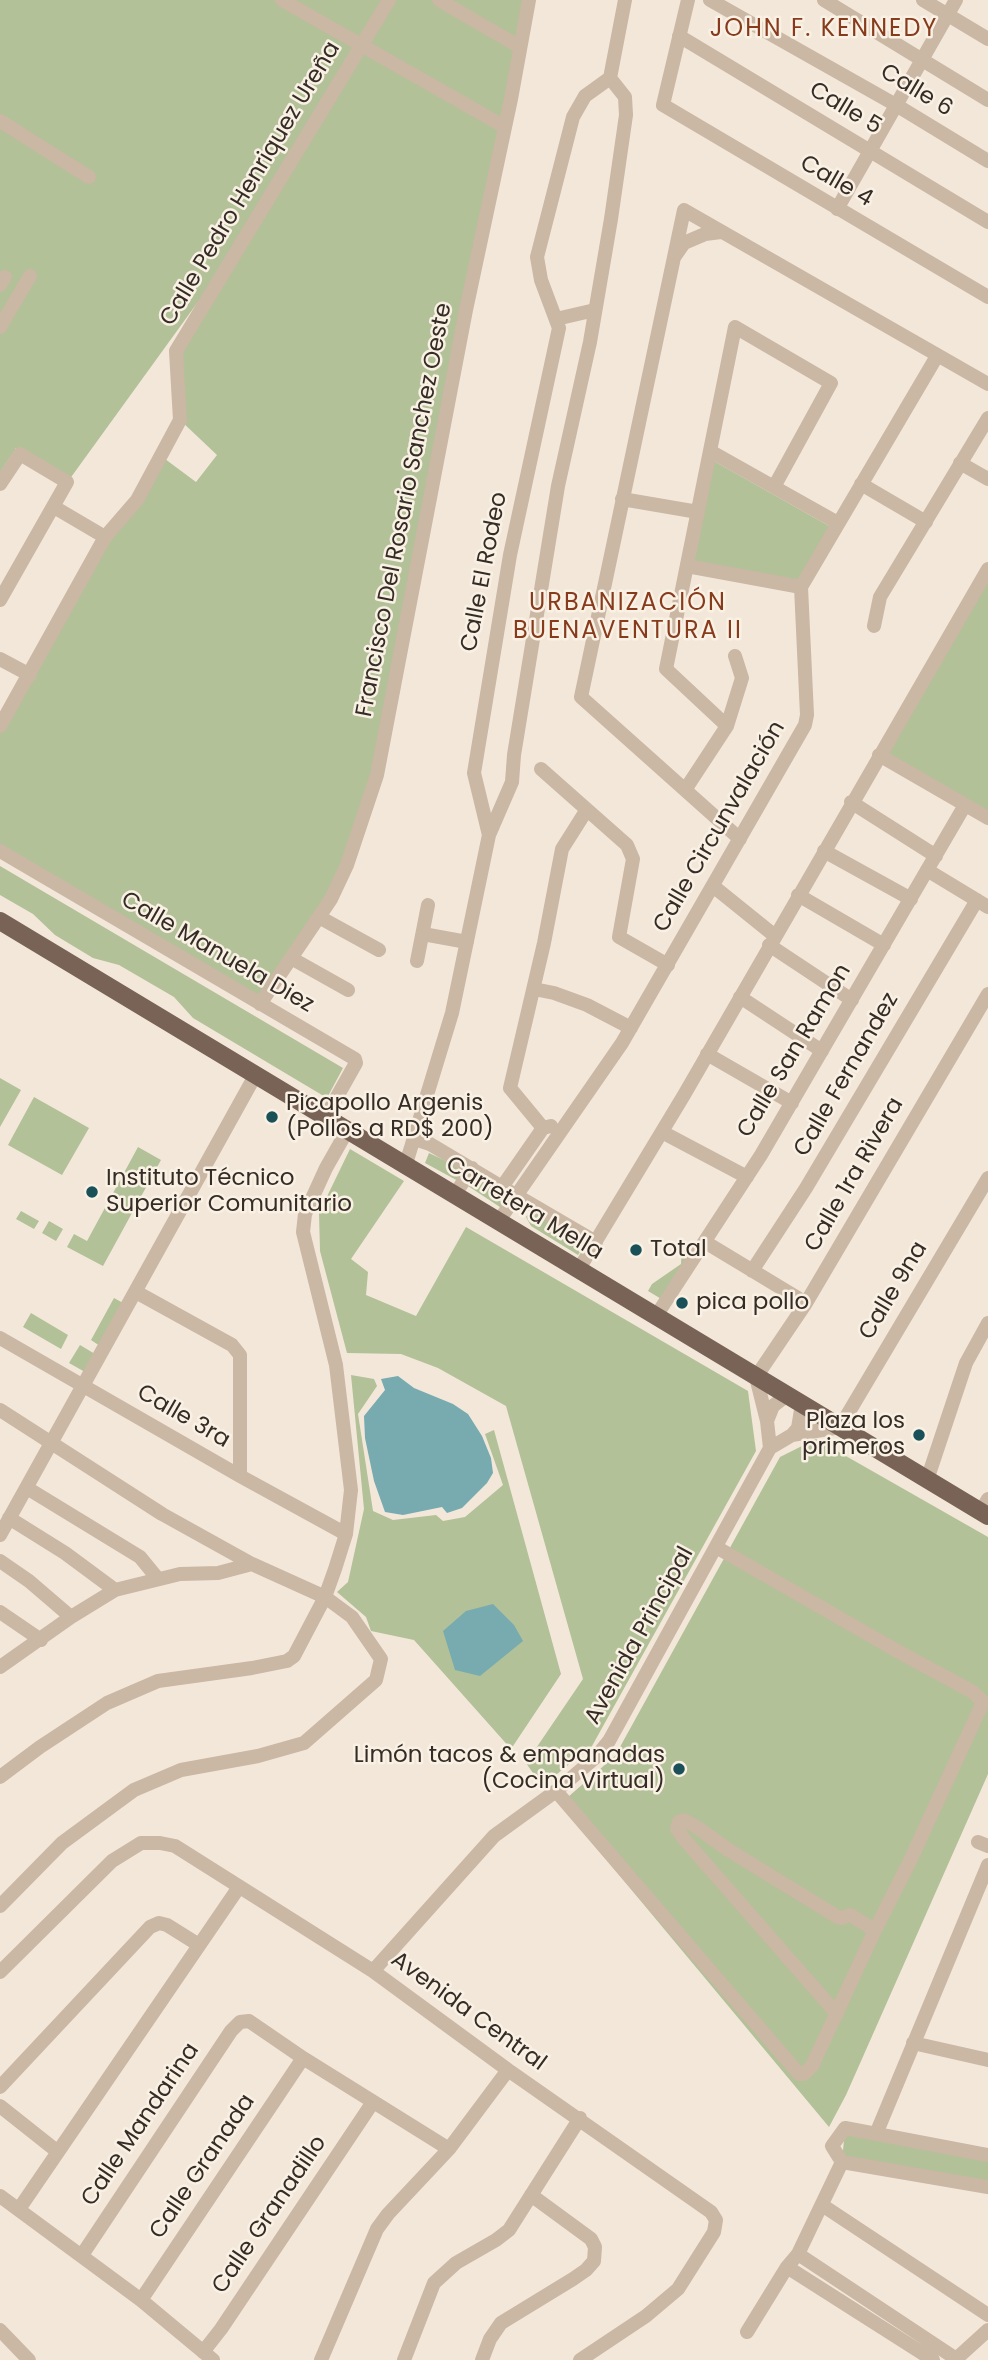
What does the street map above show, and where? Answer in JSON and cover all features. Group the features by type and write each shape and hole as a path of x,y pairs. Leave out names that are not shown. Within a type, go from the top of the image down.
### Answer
{"main road":[{"name":"Carretera Mella","path":"0,921 927,1480 986,1509"}],"street":[{"path":"282,0 505,127"},
{"name":"Calle Pedro Henriquez Ureña","path":"0,726 105,537 136,500 180,420 176,351 389,0"},
{"path":"439,0 520,47"},
{"path":"489,835 512,782 514,755 556,497 595,310 626,115 625,97 610,78 625,0"},
{"path":"679,36 688,0"},
{"name":"Calle 6","path":"710,0 896,104 988,161"},
{"path":"824,0 988,100"},
{"path":"923,0 988,39"},
{"path":"837,209 956,0"},
{"name":"Francisco Del Rosario Sanchez Oeste","path":"260,1004 331,899 347,865 377,775 528,4"},
{"name":"Calle 4","path":"679,36 663,105 988,297"},
{"name":"Calle 5","path":"679,36 988,222"},
{"name":"Calle El Rodeo","path":"405,1167 452,1013 489,835 474,773 510,555 559,328 541,280 537,257 573,117 585,96 610,78"},
{"path":"0,121 89,177"},
{"path":"740,839 581,697 684,210 988,384"},
{"path":"672,260 684,243 705,234 721,232"},
{"path":"0,327 30,276"},
{"path":"556,319 595,310"},
{"path":"727,726 666,669 735,327 831,383 774,487"},
{"path":"687,566 800,587 937,356"},
{"path":"874,626 880,597 988,418"},
{"path":"710,451 838,523"},
{"path":"0,600 4,582 54,507 67,482 20,454 2,475"},
{"path":"960,463 988,480"},
{"path":"861,484 926,522"},
{"path":"622,499 698,512"},
{"path":"54,507 105,537"},
{"path":"579,1269 662,1132 987,572"},
{"name":"Calle Circunvalación","path":"498,1222 631,1028 806,720 800,587"},
{"path":"685,790 727,726 742,678 736,656"},
{"path":"0,659 30,675"},
{"path":"879,755 988,818"},
{"path":"541,769 627,845 634,859 619,937 668,965"},
{"path":"852,802 936,856"},
{"name":"Calle San Ramon","path":"656,1316 792,1103 965,805"},
{"path":"543,1128 510,1088 534,989 562,849 586,811"},
{"path":"824,850 911,899"},
{"name":"Calle Manuela Diez","path":"0,851 356,1061 325,1118"},
{"path":"928,870 982,903"},
{"path":"713,886 772,940 852,1000"},
{"path":"798,895 884,945"},
{"name":"Calle Fernandez","path":"752,1271 982,903"},
{"path":"417,961 428,905"},
{"path":"319,917 379,950"},
{"path":"423,934 467,942"},
{"path":"291,958 348,990"},
{"path":"534,989 587,1005 631,1028"},
{"name":"Calle 1ra Rivera","path":"756,1377 806,1303 988,994"},
{"path":"740,997 822,1051"},
{"path":"707,1054 792,1103"},
{"path":"0,1535 256,1074"},
{"path":"502,1187 543,1128 566,1123"},
{"path":"0,1777 107,1703 158,1681 288,1661 294,1656 325,1597 346,1534 351,1490 336,1365 303,1232 305,1214 347,1131"},
{"path":"662,1132 747,1177"},
{"path":"415,1139 430,1144 596,1242"},
{"path":"454,1196 472,1168"},
{"name":"Calle 9na","path":"840,1427 988,1178"},
{"path":"705,1242 806,1303"},
{"path":"136,1292 232,1345 240,1355 240,1476"},
{"path":"927,1480 966,1363 988,1323"},
{"name":"Calle 3ra","path":"0,1338 346,1534"},
{"path":"756,1377 767,1421 770,1448 792,1435 798,1428 794,1400 773,1406 767,1421"},
{"path":"0,1410 162,1514 252,1564 325,1597 352,1617 381,1659 376,1680 304,1743 258,1756 181,1770 134,1790 62,1843 0,1906"},
{"path":"792,1435 840,1427"},
{"name":"Avenida Principal","path":"373,1971 494,1836 556,1791 596,1757 609,1741 770,1448"},
{"path":"27,1488 140,1557 158,1579"},
{"path":"0,1501 12,1514 115,1590"},
{"path":"556,1791 799,2074 804,2074 812,2066 983,1702 972,1692 716,1547"},
{"path":"0,1561 29,1581 71,1617"},
{"path":"0,1667 115,1590 180,1574 218,1573 252,1564"},
{"path":"0,1612 41,1640"},
{"path":"837,2014 684,1839 677,1829 679,1822 684,1820 698,1828 727,1849 836,1916 842,1918 850,1915 875,1930"},
{"name":"Avenida Central","path":"0,1972 112,1861 141,1843 175,1846 373,1971 508,2070 711,2212 716,2220 714,2232 678,2289 646,2316 580,2360"},
{"path":"876,2134 988,1865"},
{"path":"19,2209 239,1887"},
{"path":"0,2087 150,1927 159,1923 167,1925 199,1945"},
{"name":"Calle Mandarina","path":"82,2255 240,2022 249,2021 303,2058"},
{"path":"913,2043 988,2060"},
{"path":"303,2058 449,2149"},
{"name":"Calle Granada","path":"141,2300 303,2058"},
{"path":"321,2360 377,2229 449,2149 508,2070"},
{"name":"Calle Granadillo","path":"208,2356 222,2329 373,2102"},
{"path":"0,2106 58,2152"},
{"path":"404,2360 434,2283 456,2263 509,2230 580,2118"},
{"path":"988,2155 845,2128 832,2146 842,2162 988,2187"},
{"path":"747,2332 798,2254 842,2162"},
{"path":"482,2360 490,2339 501,2323 580,2275 594,2261 596,2247 591,2239 531,2195"},
{"path":"0,2196 141,2300 208,2356"},
{"path":"822,2206 988,2315"},
{"path":"798,2254 956,2360 988,2330"},
{"path":"787,2267 933,2360"},
{"path":"0,2330 29,2360"}],"green space":[{"path":"0,0 531,0 377,775 347,865 260,1004 0,850 0,726 161,456 196,482 217,455 180,420 176,351 237,248 69,480 16,448 0,472"},
{"path":"712,460 831,527 797,581 694,562"},
{"path":"988,579 988,812 885,752"},
{"path":"0,866 343,1068 327,1098 193,1018 174,997 119,965 93,958 55,935 33,914 0,895"},
{"path":"0,1078 21,1090 0,1127"},
{"path":"34,1097 89,1128 62,1175 8,1145"},
{"path":"138,1147 161,1160 103,1266 67,1247 74,1234 87,1241"},
{"path":"350,1149 404,1181 351,1259 368,1272 366,1295 416,1316 466,1227 748,1391 756,1451 592,1746 542,1786 526,1763 583,1679 506,1406 438,1368 401,1354 347,1353 320,1251 319,1213"},
{"path":"429,1153 467,1171 460,1182 425,1163"},
{"path":"471,1173 511,1198 503,1209 465,1184"},
{"path":"21,1211 39,1221 34,1229 16,1219"},
{"path":"530,1211 587,1241 578,1255 531,1226 526,1217"},
{"path":"49,1221 63,1229 56,1241 42,1233"},
{"path":"682,1248 691,1254 663,1300 648,1291 652,1284 681,1264"},
{"path":"114,1298 123,1303 100,1346 91,1340"},
{"path":"31,1313 68,1335 61,1349 23,1327"},
{"path":"80,1345 95,1354 85,1372 69,1363"},
{"path":"351,1375 374,1379 377,1386 358,1414 373,1511 393,1520 436,1515 443,1521 465,1517 503,1485 485,1434 494,1430 561,1674 511,1749 414,1640 371,1631 366,1617 337,1592 348,1582 364,1509"},
{"path":"816,1439 988,1537 988,1774 846,2095 829,2127 560,1804 615,1756 780,1457"},
{"path":"845,2128 988,2155 988,2187 842,2162"}],"water":[{"path":"398,1376 414,1388 453,1404 468,1414 482,1436 491,1458 493,1473 487,1483 462,1508 447,1513 442,1507 403,1515 385,1512 374,1481 365,1438 364,1416 385,1390 381,1379"},
{"path":"493,1604 514,1625 523,1641 480,1676 455,1670 443,1631 466,1611"}],"place":[{"name":"Picapollo Argenis (Pollos a RD$ 200)","path":"272,1117"},
{"name":"Instituto Técnico Superior Comunitario","path":"92,1192"},
{"name":"Total","path":"636,1250"},
{"name":"pica pollo","path":"682,1303"},
{"name":"Plaza los primeros","path":"919,1435"},
{"name":"Limón tacos & empanadas (Cocina Virtual)","path":"679,1769"}],"district":[{"name":"JOHN F. KENNEDY","path":"824,30"},
{"name":"URBANIZACIÓN BUENAVENTURA II","path":"628,618"}]}
